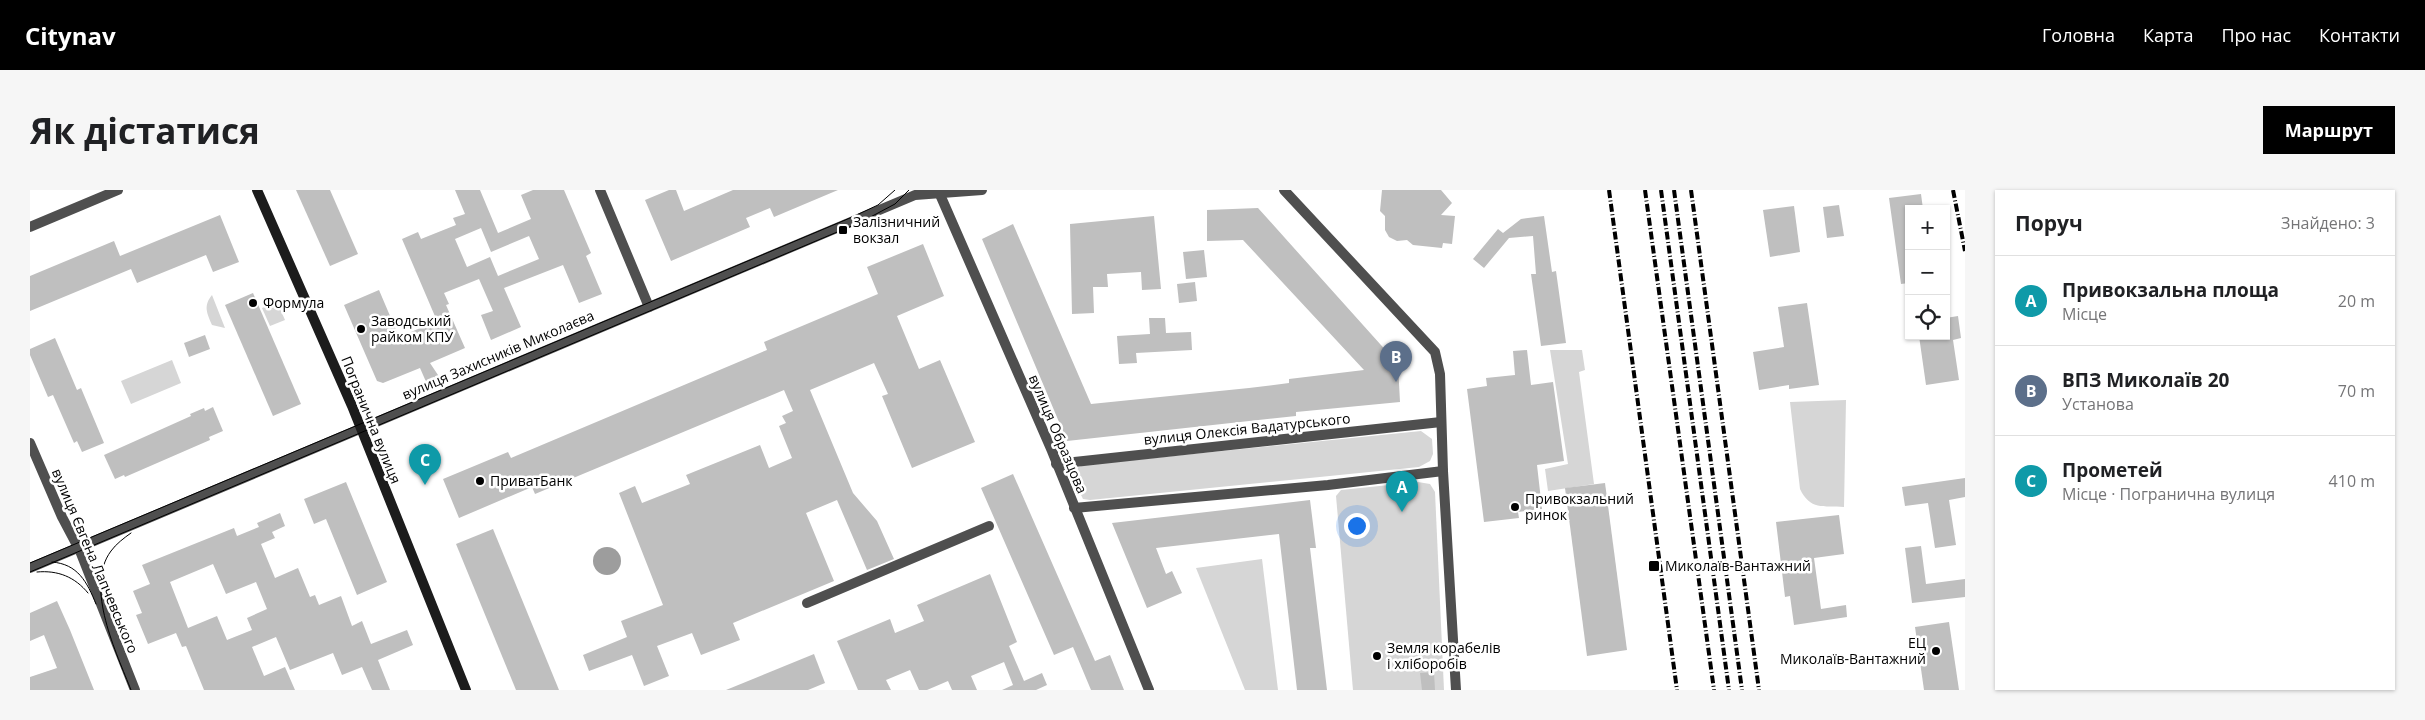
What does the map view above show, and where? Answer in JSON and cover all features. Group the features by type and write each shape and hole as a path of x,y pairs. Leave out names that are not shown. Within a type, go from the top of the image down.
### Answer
{"main road":[{"name":"Погранична вулиця","path":"257,190 361,428 466,690"}],"street":[{"path":"30,227 118,190"},
{"path":"600,190 649,307"},
{"name":"вулиця Захисників Миколаєва","path":"30,568 915,195 982,190"},
{"path":"1284,190 1435,352 1440,374 1443,471 1456,690"},
{"name":"вулиця Образцова","path":"939,192 1056,464 1149,690"},
{"name":"вулиця Олексія Вадатурського","path":"1056,464 1442,422"},
{"name":"вулиця Євгена Лапчевського","path":"30,443 62,517 78,548 135,690"},
{"path":"1074,508 1319,486 1443,471"},
{"path":"807,603 989,526"}],"shaded area":[{"path":"212,295 225,328 212,325 207,306"},
{"path":"277,302 285,320 270,326 262,308"},
{"path":"1550,350 1582,350 1585,370 1579,372 1594,484 1548,491 1545,469 1568,464"},
{"path":"172,360 181,383 131,404 121,381"},
{"path":"1846,400 1844,507 1818,506 1808,501 1800,489 1790,402"},
{"path":"1421,431 1432,439 1433,454 1430,461 1419,467 1090,500 1083,499 1071,474 1074,469 1084,465"},
{"path":"1418,482 1430,484 1435,492 1444,690 1353,690 1336,496 1341,490"},
{"path":"607,547 617,551 621,561 617,571 607,575 597,571 593,561 597,551"},
{"path":"1262,559 1278,690 1245,690 1196,568"}],"building":[{"path":"296,190 330,190 358,254 330,266"},
{"path":"455,190 480,190 498,233 531,219 521,195 533,190 564,190 591,253 586,256 602,294 579,303 563,265 504,288 521,327 491,340 481,315 493,311 479,279 444,293 449,304 446,305 465,348 430,363 440,378 427,384 420,368 383,383 377,381 344,305 379,290 399,337 437,321 402,239 418,232 421,239 456,225 453,218 465,214","holes":["481,228 491,252 529,236 539,259 498,276 490,257 467,267 455,239"]},
{"path":"669,190 676,190 684,211 733,190 838,190 774,217 770,208 746,218 750,227 671,261 645,200"},
{"path":"1382,190 1441,190 1452,203 1441,215 1455,216 1452,244 1443,243 1442,248 1413,245 1407,240 1397,241 1389,237 1385,230 1385,216 1380,211"},
{"path":"1921,194 1922,205 1905,205 1905,284 1901,284 1889,198"},
{"path":"1839,205 1844,236 1827,238 1823,207"},
{"path":"1794,206 1800,252 1770,257 1763,210"},
{"path":"1258,208 1398,364 1400,402 1296,412 1296,416 1067,441 982,239 1013,224 1091,404 1249,388 1289,383 1289,379 1364,370 1243,240 1207,241 1207,210"},
{"path":"220,215 239,262 213,272 206,255 137,283 131,269 30,311 30,276 114,241 120,256"},
{"path":"1154,216 1161,289 1142,290 1141,272 1107,274 1108,287 1093,287 1094,313 1072,314 1070,224"},
{"path":"1544,216 1552,272 1556,271 1566,343 1541,346 1531,274 1536,274 1533,236 1509,238 1484,268 1473,259 1498,229 1503,233 1521,219"},
{"path":"923,244 944,296 897,316 919,369 940,360 975,442 912,468 882,396 888,394 874,363 810,390 853,493 877,521 894,559 867,570 837,500 806,513 834,581 733,623 740,640 701,655 692,633 657,646 669,676 644,686 632,655 589,671 583,655 627,637 621,621 663,605 619,493 635,486 642,503 690,484 686,475 760,445 769,468 792,458 779,426 786,423 782,416 793,411 784,390 535,494 532,487 459,518 443,479 508,452 511,458 767,350 764,342 878,294 867,267"},
{"path":"1204,250 1207,277 1186,279 1183,252"},
{"path":"1195,282 1197,301 1179,303 1177,284"},
{"path":"253,293 301,404 273,416 225,305"},
{"path":"1807,303 1819,385 1789,389 1789,385 1759,390 1753,352 1784,347 1778,307"},
{"path":"1958,316 1961,338 1953,340 1959,380 1926,385 1920,340 1950,340 1950,317"},
{"path":"1149,318 1165,318 1166,333 1191,332 1192,350 1136,353 1137,363 1119,364 1117,336 1150,334"},
{"path":"205,335 210,349 189,357 184,343"},
{"path":"55,338 77,390 81,388 104,443 82,452 77,441 74,443 53,395 48,397 30,355 30,349"},
{"path":"1527,350 1531,385 1553,382 1564,461 1537,465 1542,509 1518,512 1519,518 1484,522 1467,389 1487,386 1486,378 1515,375 1513,351"},
{"path":"213,407 223,431 209,437 210,440 125,477 124,475 115,479 104,455 191,416 190,414 204,408 205,411"},
{"path":"1013,474 1095,661 1110,655 1124,690 1091,690 1073,647 1054,655 981,488"},
{"path":"1965,478 1965,497 1949,500 1956,545 1935,548 1928,503 1905,506 1902,487"},
{"path":"346,482 387,582 357,595 326,519 314,524 304,499"},
{"path":"1605,483 1627,650 1587,656 1565,488"},
{"path":"1310,500 1316,548 1310,548 1327,690 1297,690 1279,534 1156,548 1166,574 1172,571 1182,593 1147,608 1112,523"},
{"path":"280,513 285,526 272,532 275,538 261,544 275,578 298,568 310,597 315,595 319,605 341,596 352,626 362,621 371,644 407,630 413,645 378,660 390,690 372,690 362,667 342,675 333,653 290,670 276,637 252,647 264,676 285,667 295,690 204,690 186,646 182,647 176,633 148,644 136,615 142,613 133,591 150,584 142,565 234,528 237,536 259,527 257,523","holes":["213,564 226,594 256,582 267,609 247,618 252,630 227,640 217,616 188,628 170,582"]},
{"path":"1839,515 1844,554 1814,558 1821,609 1846,605 1847,617 1794,625 1790,596 1785,597 1776,522"},
{"path":"493,529 559,690 516,690 456,544"},
{"path":"1921,546 1926,584 1965,579 1965,597 1912,603 1905,548"},
{"path":"990,574 1017,642 1009,646 1024,681 1042,673 1047,685 1036,690 1002,690 1013,685 1004,662 971,676 977,690 952,690 948,681 927,690 919,690 910,670 886,680 891,690 858,690 837,641 890,619 895,633 924,621 917,605"},
{"path":"57,601 94,690 30,690 30,677 57,668 44,635 30,641 30,613"},
{"name":"ЕЦ Миколаїв-Вантажний","path":"1949,622 1959,690 1924,690 1915,627"},
{"path":"814,654 825,683 808,690 726,690"},
{"path":"1434,672 1435,690 1422,690 1420,673"}],"tram line":[{"path":"30,563 850,218 878,205 895,190"},
{"path":"30,572 861,222 895,204 909,190"},
{"path":"131,533 111,551 104,566 101,583 102,601 111,640 131,690"},
{"path":"52,562 61,563 75,570 89,588 96,604"},
{"path":"37,572 52,572 66,576 78,583 88,593"}],"railway":[{"path":"1609,190 1677,690"},
{"path":"1645,190 1714,690"},
{"path":"1661,190 1729,690"},
{"path":"1674,190 1742,690"},
{"path":"1691,190 1759,690"},
{"path":"1953,190 1965,251"}],"place":[{"name":"Залізничний вокзал","path":"843,230"},
{"name":"Формула","path":"253,303"},
{"name":"Заводський райком КПУ","path":"361,329"},
{"name":"ВПЗ Миколаїв 20","path":"1396,382"},
{"name":"ПриватБанк","path":"480,481"},
{"name":"Прометей","path":"425,485"},
{"name":"Привокзальний ринок","path":"1515,507"},
{"name":"Привокзальна площа","path":"1402,512"},
{"name":"Миколаїв-Вантажний","path":"1654,566"},
{"name":"ЕЦ Миколаїв-Вантажний","path":"1936,651"},
{"name":"Земля корабелів і хліборобів","path":"1377,656"}]}
